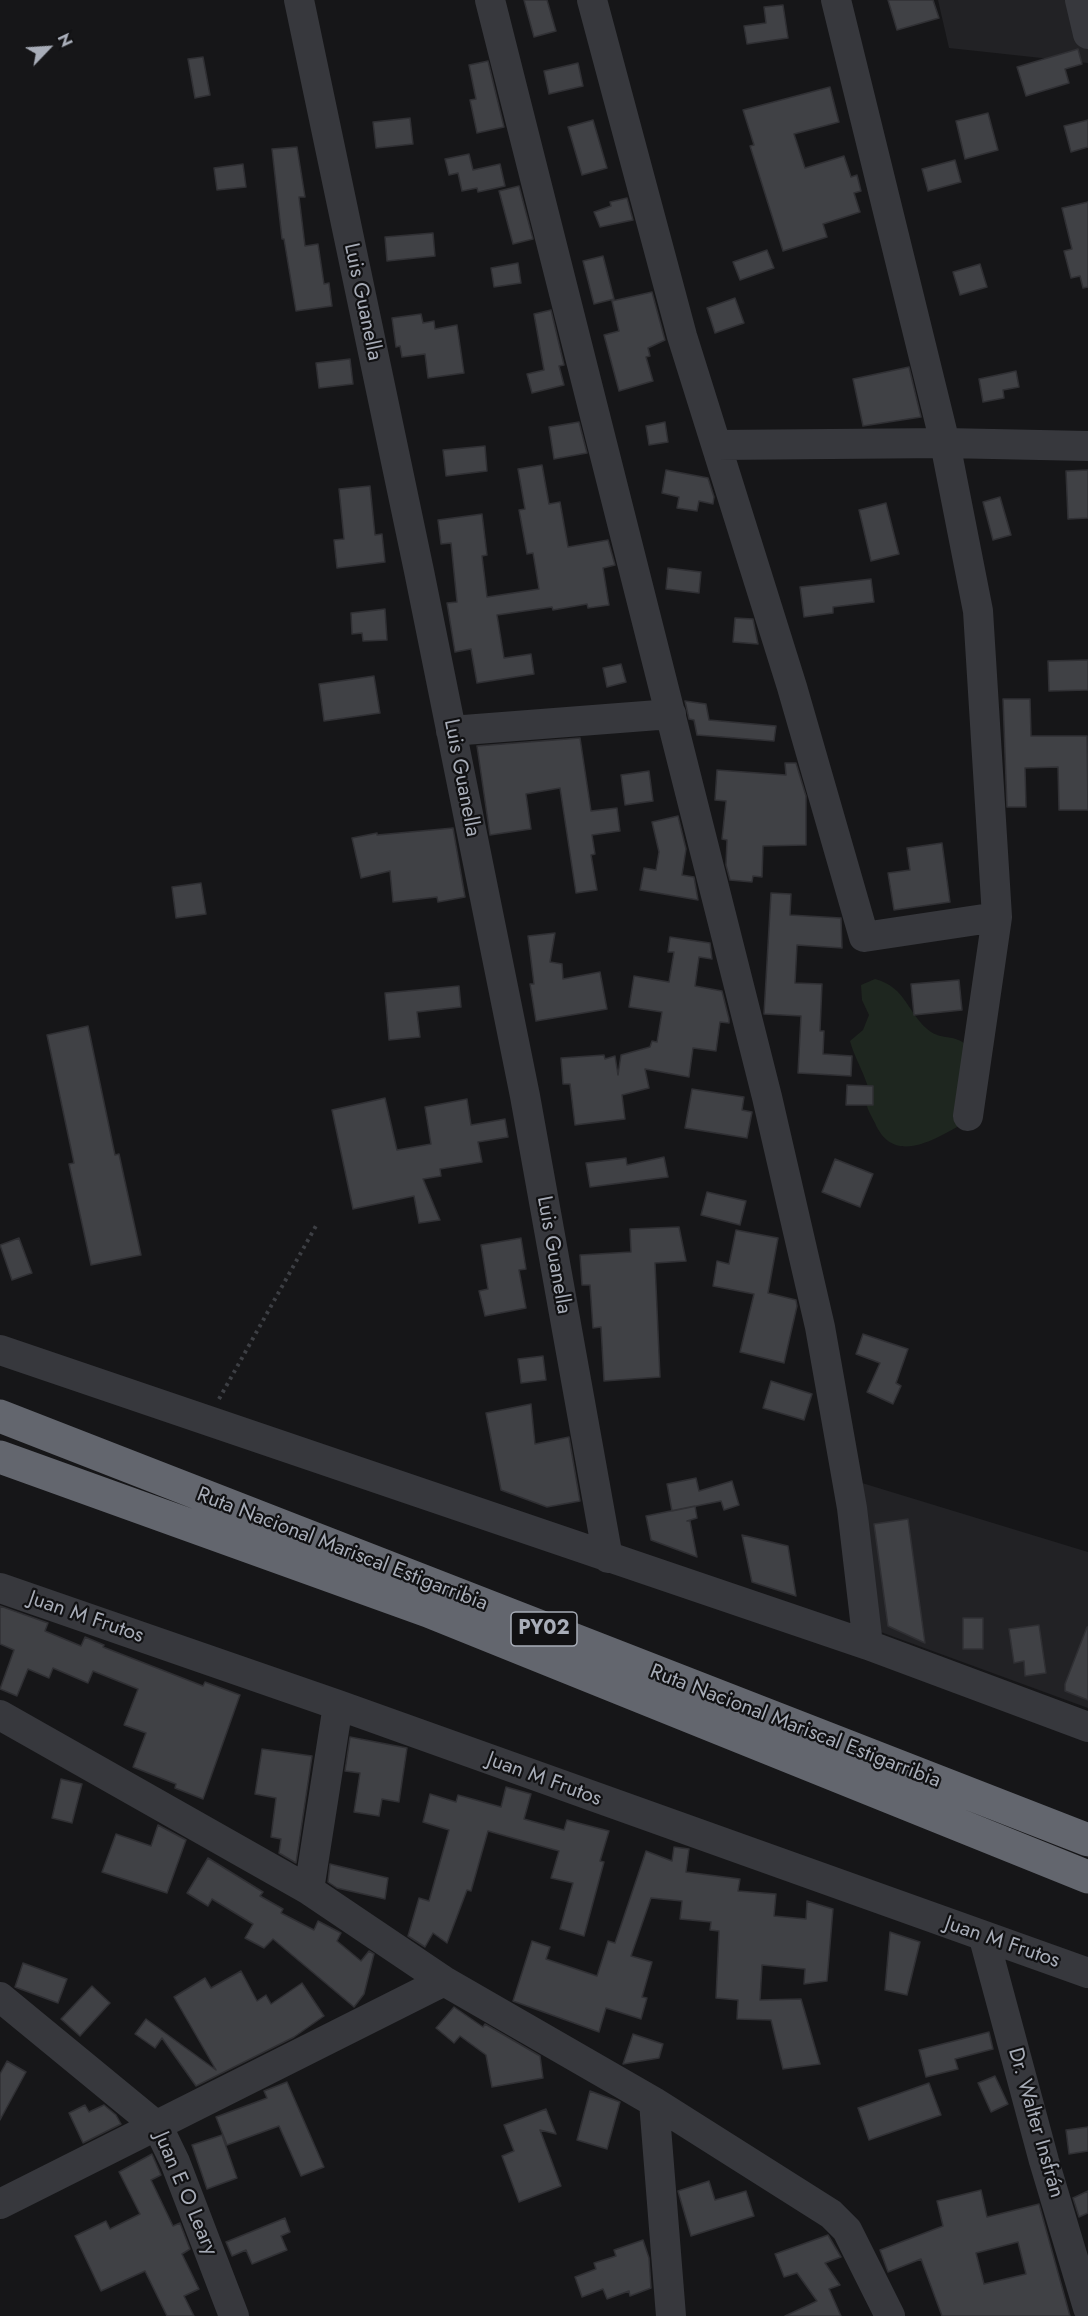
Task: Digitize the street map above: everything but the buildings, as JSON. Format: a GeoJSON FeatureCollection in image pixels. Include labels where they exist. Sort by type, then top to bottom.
{"type":"FeatureCollection","features":[{"type":"Feature","properties":{"kind":"highway","name":"Ruta Nacional Mariscal Estigarribia"},"geometry":{"type":"LineString","coordinates":[[0,1416],[1088,1840]]}},
{"type":"Feature","properties":{"kind":"highway","name":"Ruta Nacional Mariscal Estigarribia"},"geometry":{"type":"LineString","coordinates":[[0,1457],[428,1611],[1088,1877]]}},
{"type":"Feature","properties":{"kind":"street","name":"Luis Guanella"},"geometry":{"type":"LineString","coordinates":[[299,0],[525,1096],[608,1558]]}},
{"type":"Feature","properties":{"kind":"street"},"geometry":{"type":"LineString","coordinates":[[490,0],[767,1097],[820,1327],[852,1508],[868,1645]]}},
{"type":"Feature","properties":{"kind":"street"},"geometry":{"type":"LineString","coordinates":[[836,0],[945,442],[978,610],[997,917],[968,1116]]}},
{"type":"Feature","properties":{"kind":"street"},"geometry":{"type":"LineString","coordinates":[[1080,0],[1088,34]]}},
{"type":"Feature","properties":{"kind":"street"},"geometry":{"type":"LineString","coordinates":[[598,2],[682,336],[717,445],[864,937],[997,917]]}},
{"type":"Feature","properties":{"kind":"street"},"geometry":{"type":"LineString","coordinates":[[717,445],[945,442],[1088,446]]}},
{"type":"Feature","properties":{"kind":"street"},"geometry":{"type":"LineString","coordinates":[[451,731],[671,714]]}},
{"type":"Feature","properties":{"kind":"street"},"geometry":{"type":"LineString","coordinates":[[0,1350],[313,1454],[608,1558],[868,1645],[1088,1727]]}},
{"type":"Feature","properties":{"kind":"street","name":"Juan M Frutos"},"geometry":{"type":"LineString","coordinates":[[0,1588],[338,1705],[984,1938],[1088,1973]]}},
{"type":"Feature","properties":{"kind":"street"},"geometry":{"type":"LineString","coordinates":[[309,1890],[338,1705]]}},
{"type":"Feature","properties":{"kind":"street"},"geometry":{"type":"LineString","coordinates":[[0,1715],[309,1890],[444,1981],[654,2102],[841,2221],[890,2316]]}},
{"type":"Feature","properties":{"kind":"street","name":"Dr. Walter Insfrán"},"geometry":{"type":"LineString","coordinates":[[984,1938],[1044,2161],[1088,2308]]}},
{"type":"Feature","properties":{"kind":"street"},"geometry":{"type":"LineString","coordinates":[[0,2204],[158,2127],[444,1981]]}},
{"type":"Feature","properties":{"kind":"street","name":"Juan E O Leary"},"geometry":{"type":"LineString","coordinates":[[0,1997],[158,2127],[179,2172],[234,2316]]}},
{"type":"Feature","properties":{"kind":"street"},"geometry":{"type":"LineString","coordinates":[[654,2102],[671,2316]]}},
{"type":"Feature","properties":{"kind":"path"},"geometry":{"type":"LineString","coordinates":[[207,1420],[317,1224]]}},
{"type":"Feature","properties":{"kind":"shaded area"},"geometry":{"type":"Polygon","coordinates":[[[938,0],[1088,0],[1088,63],[949,48],[938,0]]]}},
{"type":"Feature","properties":{"kind":"shaded area"},"geometry":{"type":"Polygon","coordinates":[[[875,979],[894,988],[931,1032],[960,1041],[973,1050],[966,1122],[943,1135],[917,1145],[893,1144],[883,1136],[867,1107],[867,1084],[850,1041],[863,1030],[869,1015],[862,1000],[861,985],[875,979]]]}},
{"type":"Feature","properties":{"kind":"shaded area"},"geometry":{"type":"Polygon","coordinates":[[[862,1483],[1088,1552],[1088,1708],[878,1631],[862,1483]]]}}]}
